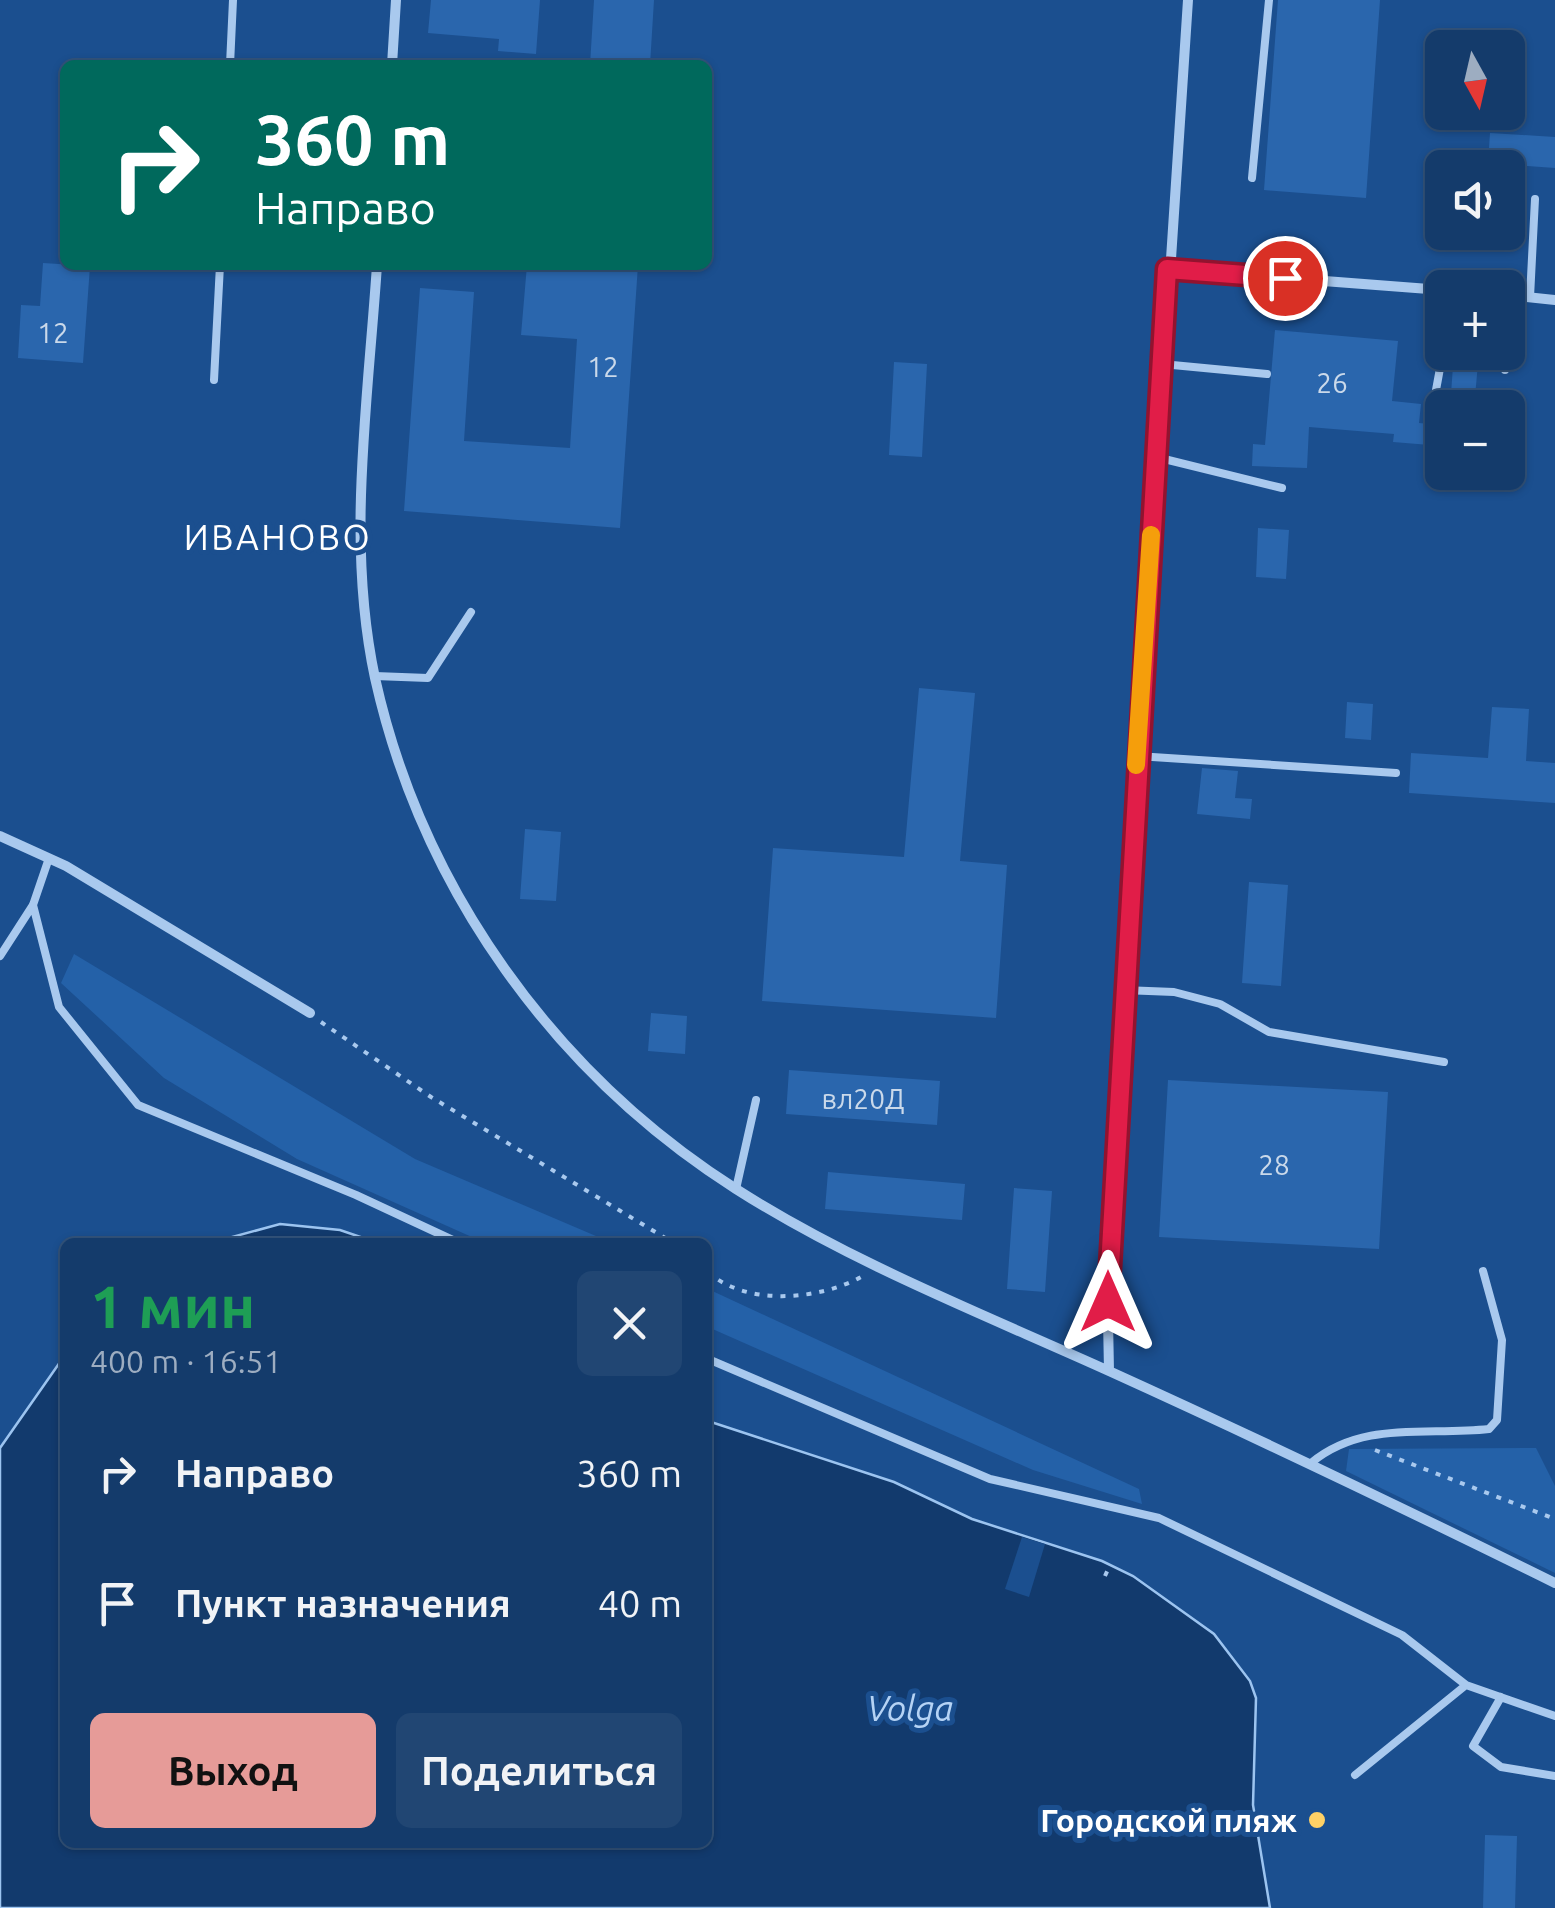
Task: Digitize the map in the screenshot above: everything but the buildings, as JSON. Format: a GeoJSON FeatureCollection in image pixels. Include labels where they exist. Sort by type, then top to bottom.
{"type":"FeatureCollection","features":[{"type":"Feature","properties":{"kind":"street"},"geometry":{"type":"LineString","coordinates":[[392,60],[396,0]]}},
{"type":"Feature","properties":{"kind":"street"},"geometry":{"type":"LineString","coordinates":[[1109,1371],[1107,1267],[1122,990],[1167,269],[1188,0]]}},
{"type":"Feature","properties":{"kind":"street"},"geometry":{"type":"LineString","coordinates":[[1167,269],[1425,289]]}},
{"type":"Feature","properties":{"kind":"street"},"geometry":{"type":"LineString","coordinates":[[378,270],[359,527],[375,676],[418,819],[470,917],[537,1014],[582,1068],[663,1136],[736,1189],[880,1267],[1311,1463],[1555,1582]]}},
{"type":"Feature","properties":{"kind":"street"},"geometry":{"type":"LineString","coordinates":[[1525,297],[1555,300]]}},
{"type":"Feature","properties":{"kind":"street"},"geometry":{"type":"LineString","coordinates":[[0,836],[66,866],[310,1013]]}},
{"type":"Feature","properties":{"kind":"lane"},"geometry":{"type":"LineString","coordinates":[[230,60],[233,0]]}},
{"type":"Feature","properties":{"kind":"lane"},"geometry":{"type":"LineString","coordinates":[[1252,178],[1270,0]]}},
{"type":"Feature","properties":{"kind":"lane"},"geometry":{"type":"LineString","coordinates":[[1530,297],[1535,198]]}},
{"type":"Feature","properties":{"kind":"lane"},"geometry":{"type":"LineString","coordinates":[[214,380],[220,270]]}},
{"type":"Feature","properties":{"kind":"lane"},"geometry":{"type":"LineString","coordinates":[[1162,364],[1267,374]]}},
{"type":"Feature","properties":{"kind":"lane"},"geometry":{"type":"LineString","coordinates":[[1436,390],[1440,370]]}},
{"type":"Feature","properties":{"kind":"lane"},"geometry":{"type":"LineString","coordinates":[[1156,456],[1282,488]]}},
{"type":"Feature","properties":{"kind":"lane"},"geometry":{"type":"LineString","coordinates":[[375,676],[428,678],[471,612]]}},
{"type":"Feature","properties":{"kind":"lane"},"geometry":{"type":"LineString","coordinates":[[1137,756],[1396,773]]}},
{"type":"Feature","properties":{"kind":"lane"},"geometry":{"type":"LineString","coordinates":[[0,956],[33,905],[48,861]]}},
{"type":"Feature","properties":{"kind":"lane"},"geometry":{"type":"LineString","coordinates":[[33,905],[59,1006],[138,1105],[356,1195],[448,1238]]}},
{"type":"Feature","properties":{"kind":"lane"},"geometry":{"type":"LineString","coordinates":[[1122,990],[1174,992],[1220,1004],[1269,1032],[1444,1062]]}},
{"type":"Feature","properties":{"kind":"lane"},"geometry":{"type":"LineString","coordinates":[[736,1189],[756,1100]]}},
{"type":"Feature","properties":{"kind":"lane"},"geometry":{"type":"LineString","coordinates":[[1311,1463],[1348,1439],[1374,1433],[1489,1429],[1496,1420],[1502,1340],[1482,1272]]}},
{"type":"Feature","properties":{"kind":"lane"},"geometry":{"type":"LineString","coordinates":[[712,1360],[990,1479],[1159,1518],[1402,1635],[1466,1685],[1555,1716]]}},
{"type":"Feature","properties":{"kind":"lane"},"geometry":{"type":"LineString","coordinates":[[1355,1775],[1466,1685]]}},
{"type":"Feature","properties":{"kind":"lane"},"geometry":{"type":"LineString","coordinates":[[1501,1696],[1473,1746],[1501,1767],[1555,1776]]}},
{"type":"Feature","properties":{"kind":"path"},"geometry":{"type":"LineString","coordinates":[[310,1013],[431,1097],[665,1238]]}},
{"type":"Feature","properties":{"kind":"path"},"geometry":{"type":"LineString","coordinates":[[712,1276],[720,1283],[763,1296],[847,1285],[880,1267]]}},
{"type":"Feature","properties":{"kind":"path"},"geometry":{"type":"LineString","coordinates":[[1348,1439],[1555,1519]]}},
{"type":"Feature","properties":{"kind":"path"},"geometry":{"type":"LineString","coordinates":[[1105,1576],[1110,1566]]}},
{"type":"Feature","properties":{"kind":"shaded area"},"geometry":{"type":"Polygon","coordinates":[[[74,954],[415,1159],[601,1238],[474,1238],[297,1159],[164,1078],[61,983],[74,954]]]}},
{"type":"Feature","properties":{"kind":"shaded area"},"geometry":{"type":"Polygon","coordinates":[[[712,1291],[1139,1489],[1142,1504],[1033,1470],[712,1329],[712,1291]]]}},
{"type":"Feature","properties":{"kind":"shaded area"},"geometry":{"type":"Polygon","coordinates":[[[1536,1448],[1555,1486],[1555,1573],[1346,1471],[1349,1449],[1536,1448]]]}},
{"type":"Feature","properties":{"kind":"water"},"geometry":{"type":"Polygon","coordinates":[[[280,1224],[340,1230],[363,1238],[229,1238],[280,1224]]]}},
{"type":"Feature","properties":{"kind":"water","name":"Volga"},"geometry":{"type":"Polygon","coordinates":[[[60,1362],[60,1848],[712,1848],[712,1422],[894,1482],[972,1519],[1102,1561],[1133,1576],[1214,1634],[1250,1681],[1256,1698],[1253,1805],[1270,1908],[0,1908],[0,1448],[60,1362]]]}},
{"type":"Feature","properties":{"kind":"pier"},"geometry":{"type":"Polygon","coordinates":[[[1022,1537],[1045,1544],[1029,1597],[1005,1589],[1022,1537]]]}},
{"type":"Feature","properties":{"kind":"slow traffic"},"geometry":{"type":"LineString","coordinates":[[1136,765],[1151,535]]}},
{"type":"Feature","properties":{"kind":"place","name":"Городской пляж"},"geometry":{"type":"Point","coordinates":[1317,1820]}},
{"type":"Feature","properties":{"kind":"district","name":"ИВАНОВО"},"geometry":{"type":"Point","coordinates":[278,537]}},
{"type":"Feature","properties":{"kind":"route"},"geometry":{"type":"LineString","coordinates":[[1108,1302],[1122,990],[1167,269],[1285,278]]}}]}
